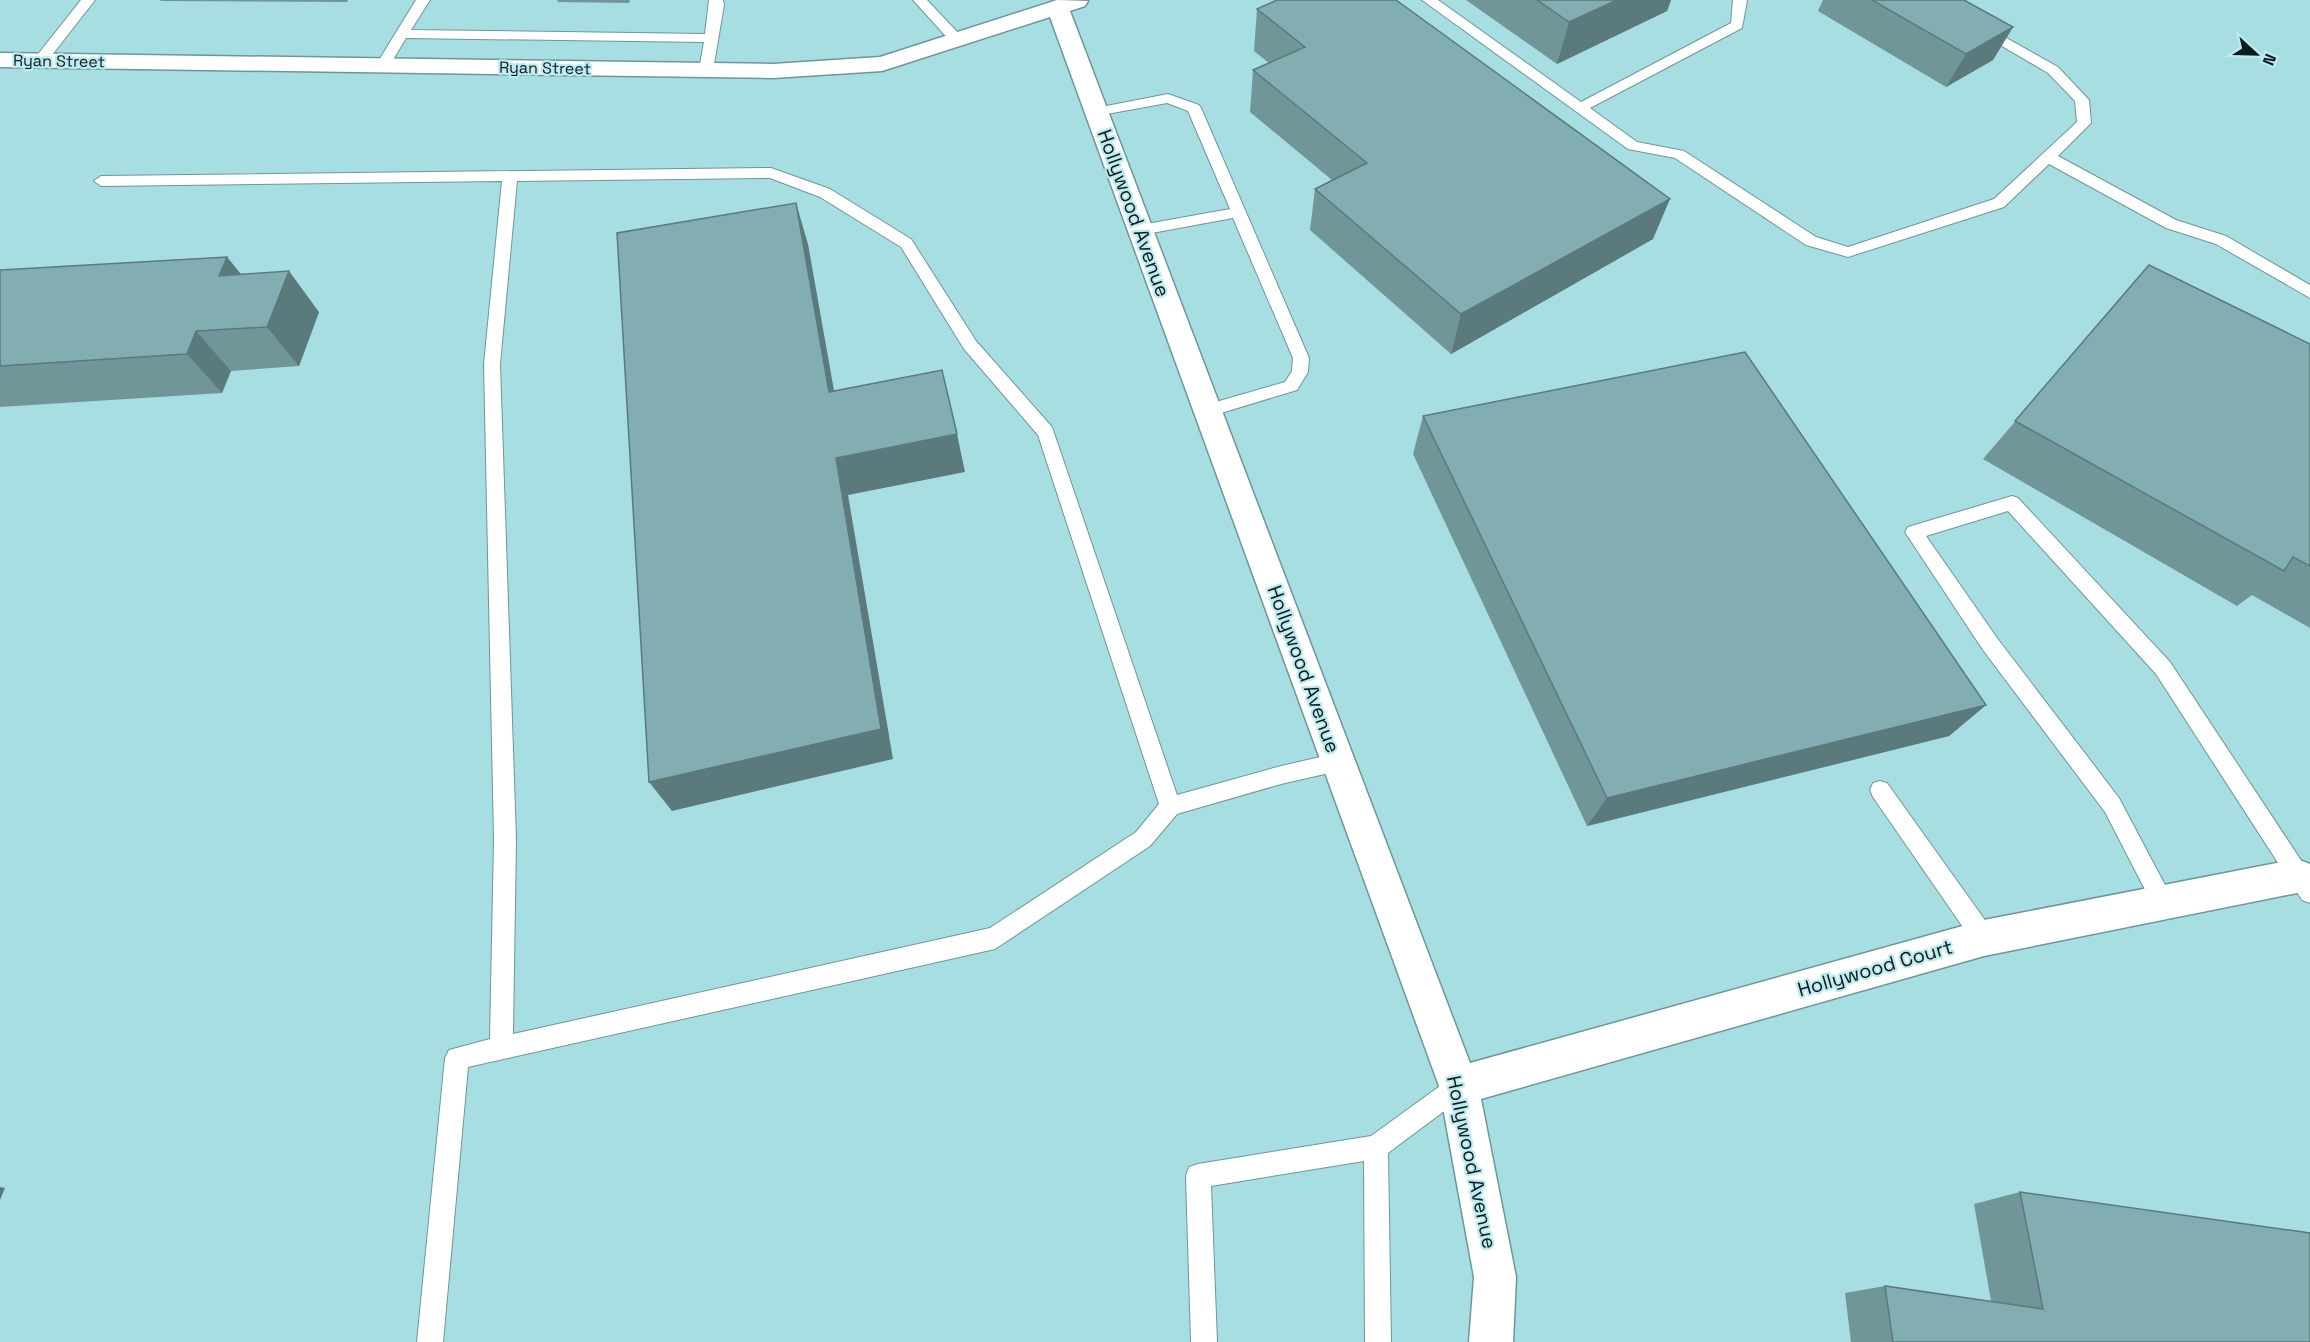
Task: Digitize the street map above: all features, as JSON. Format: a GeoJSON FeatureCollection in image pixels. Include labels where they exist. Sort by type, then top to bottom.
{"type":"FeatureCollection","features":[{"type":"Feature","properties":{"kind":"street","name":"Ryan Street"},"geometry":{"type":"LineString","coordinates":[[0,60],[773,71],[882,64],[1068,4]]}},
{"type":"Feature","properties":{"kind":"street","name":"Hollywood Avenue"},"geometry":{"type":"LineString","coordinates":[[1068,4],[1096,112],[1459,1086],[1495,1277],[1491,1342]]}},
{"type":"Feature","properties":{"kind":"street","name":"Hollywood Court"},"geometry":{"type":"LineString","coordinates":[[1459,1086],[1984,938],[2163,902],[2307,879]]}},
{"type":"Feature","properties":{"kind":"lane"},"geometry":{"type":"LineString","coordinates":[[40,61],[88,0]]}},
{"type":"Feature","properties":{"kind":"lane"},"geometry":{"type":"LineString","coordinates":[[383,65],[423,0]]}},
{"type":"Feature","properties":{"kind":"lane"},"geometry":{"type":"LineString","coordinates":[[706,70],[716,0]]}},
{"type":"Feature","properties":{"kind":"lane"},"geometry":{"type":"LineString","coordinates":[[920,0],[957,40]]}},
{"type":"Feature","properties":{"kind":"lane"},"geometry":{"type":"LineString","coordinates":[[1430,0],[1633,146],[1679,154],[1811,241],[1848,252],[1999,203],[2084,123],[2082,100],[2053,70],[1971,23]]}},
{"type":"Feature","properties":{"kind":"lane"},"geometry":{"type":"LineString","coordinates":[[1580,108],[1737,25],[1740,0]]}},
{"type":"Feature","properties":{"kind":"lane"},"geometry":{"type":"LineString","coordinates":[[402,33],[711,38]]}},
{"type":"Feature","properties":{"kind":"lane"},"geometry":{"type":"LineString","coordinates":[[1096,112],[1168,98],[1194,108],[1301,358],[1300,372],[1291,386],[1208,411]]}},
{"type":"Feature","properties":{"kind":"lane"},"geometry":{"type":"LineString","coordinates":[[2048,157],[2171,224],[2221,240],[2310,292]]}},
{"type":"Feature","properties":{"kind":"lane"},"geometry":{"type":"LineString","coordinates":[[101,181],[771,172],[825,193],[906,243],[970,345],[1046,432],[1170,806]]}},
{"type":"Feature","properties":{"kind":"lane"},"geometry":{"type":"LineString","coordinates":[[501,1048],[506,839],[492,364],[510,176]]}},
{"type":"Feature","properties":{"kind":"lane"},"geometry":{"type":"LineString","coordinates":[[1141,230],[1239,212]]}},
{"type":"Feature","properties":{"kind":"lane"},"geometry":{"type":"LineString","coordinates":[[2163,902],[2112,805],[1990,644],[1914,532],[2012,504],[2163,668],[2307,879]]}},
{"type":"Feature","properties":{"kind":"lane"},"geometry":{"type":"LineString","coordinates":[[430,1342],[457,1058],[995,939],[1143,839],[1170,806],[1281,775],[1338,762]]}},
{"type":"Feature","properties":{"kind":"lane"},"geometry":{"type":"LineString","coordinates":[[1880,790],[1984,938]]}},
{"type":"Feature","properties":{"kind":"lane"},"geometry":{"type":"LineString","coordinates":[[1204,1342],[1198,1176],[1376,1147],[1459,1086]]}},
{"type":"Feature","properties":{"kind":"lane"},"geometry":{"type":"LineString","coordinates":[[1376,1147],[1378,1342]]}},
{"type":"Feature","properties":{"kind":"shaded area"},"geometry":{"type":"Polygon","coordinates":[[[0,0],[2310,0],[2310,1342],[0,1342],[0,0]]]}},
{"type":"Feature","properties":{"kind":"building"},"geometry":{"type":"Polygon","coordinates":[[[1277,0],[1396,0],[1670,199],[1461,314],[1315,189],[1367,163],[1253,70],[1305,47],[1257,9],[1277,0]]]}},
{"type":"Feature","properties":{"kind":"building"},"geometry":{"type":"Polygon","coordinates":[[[1537,0],[1617,0],[1569,22],[1537,0]]]}},
{"type":"Feature","properties":{"kind":"building"},"geometry":{"type":"Polygon","coordinates":[[[1872,0],[1964,0],[2013,27],[1966,54],[1872,0]]]}},
{"type":"Feature","properties":{"kind":"building"},"geometry":{"type":"Polygon","coordinates":[[[796,203],[829,392],[942,370],[957,434],[836,458],[881,729],[649,782],[617,233],[796,203]]]}},
{"type":"Feature","properties":{"kind":"building"},"geometry":{"type":"Polygon","coordinates":[[[227,257],[219,276],[289,271],[267,327],[196,331],[187,354],[0,366],[0,270],[227,257]]]}},
{"type":"Feature","properties":{"kind":"building"},"geometry":{"type":"Polygon","coordinates":[[[2149,265],[2310,344],[2310,566],[2293,557],[2284,571],[2015,421],[2149,265]]]}},
{"type":"Feature","properties":{"kind":"building"},"geometry":{"type":"Polygon","coordinates":[[[1745,352],[1986,705],[1607,798],[1423,416],[1745,352]]]}},
{"type":"Feature","properties":{"kind":"building"},"geometry":{"type":"Polygon","coordinates":[[[2020,1192],[2310,1233],[2310,1342],[1893,1342],[1885,1286],[2043,1309],[2020,1192]]]}}]}
